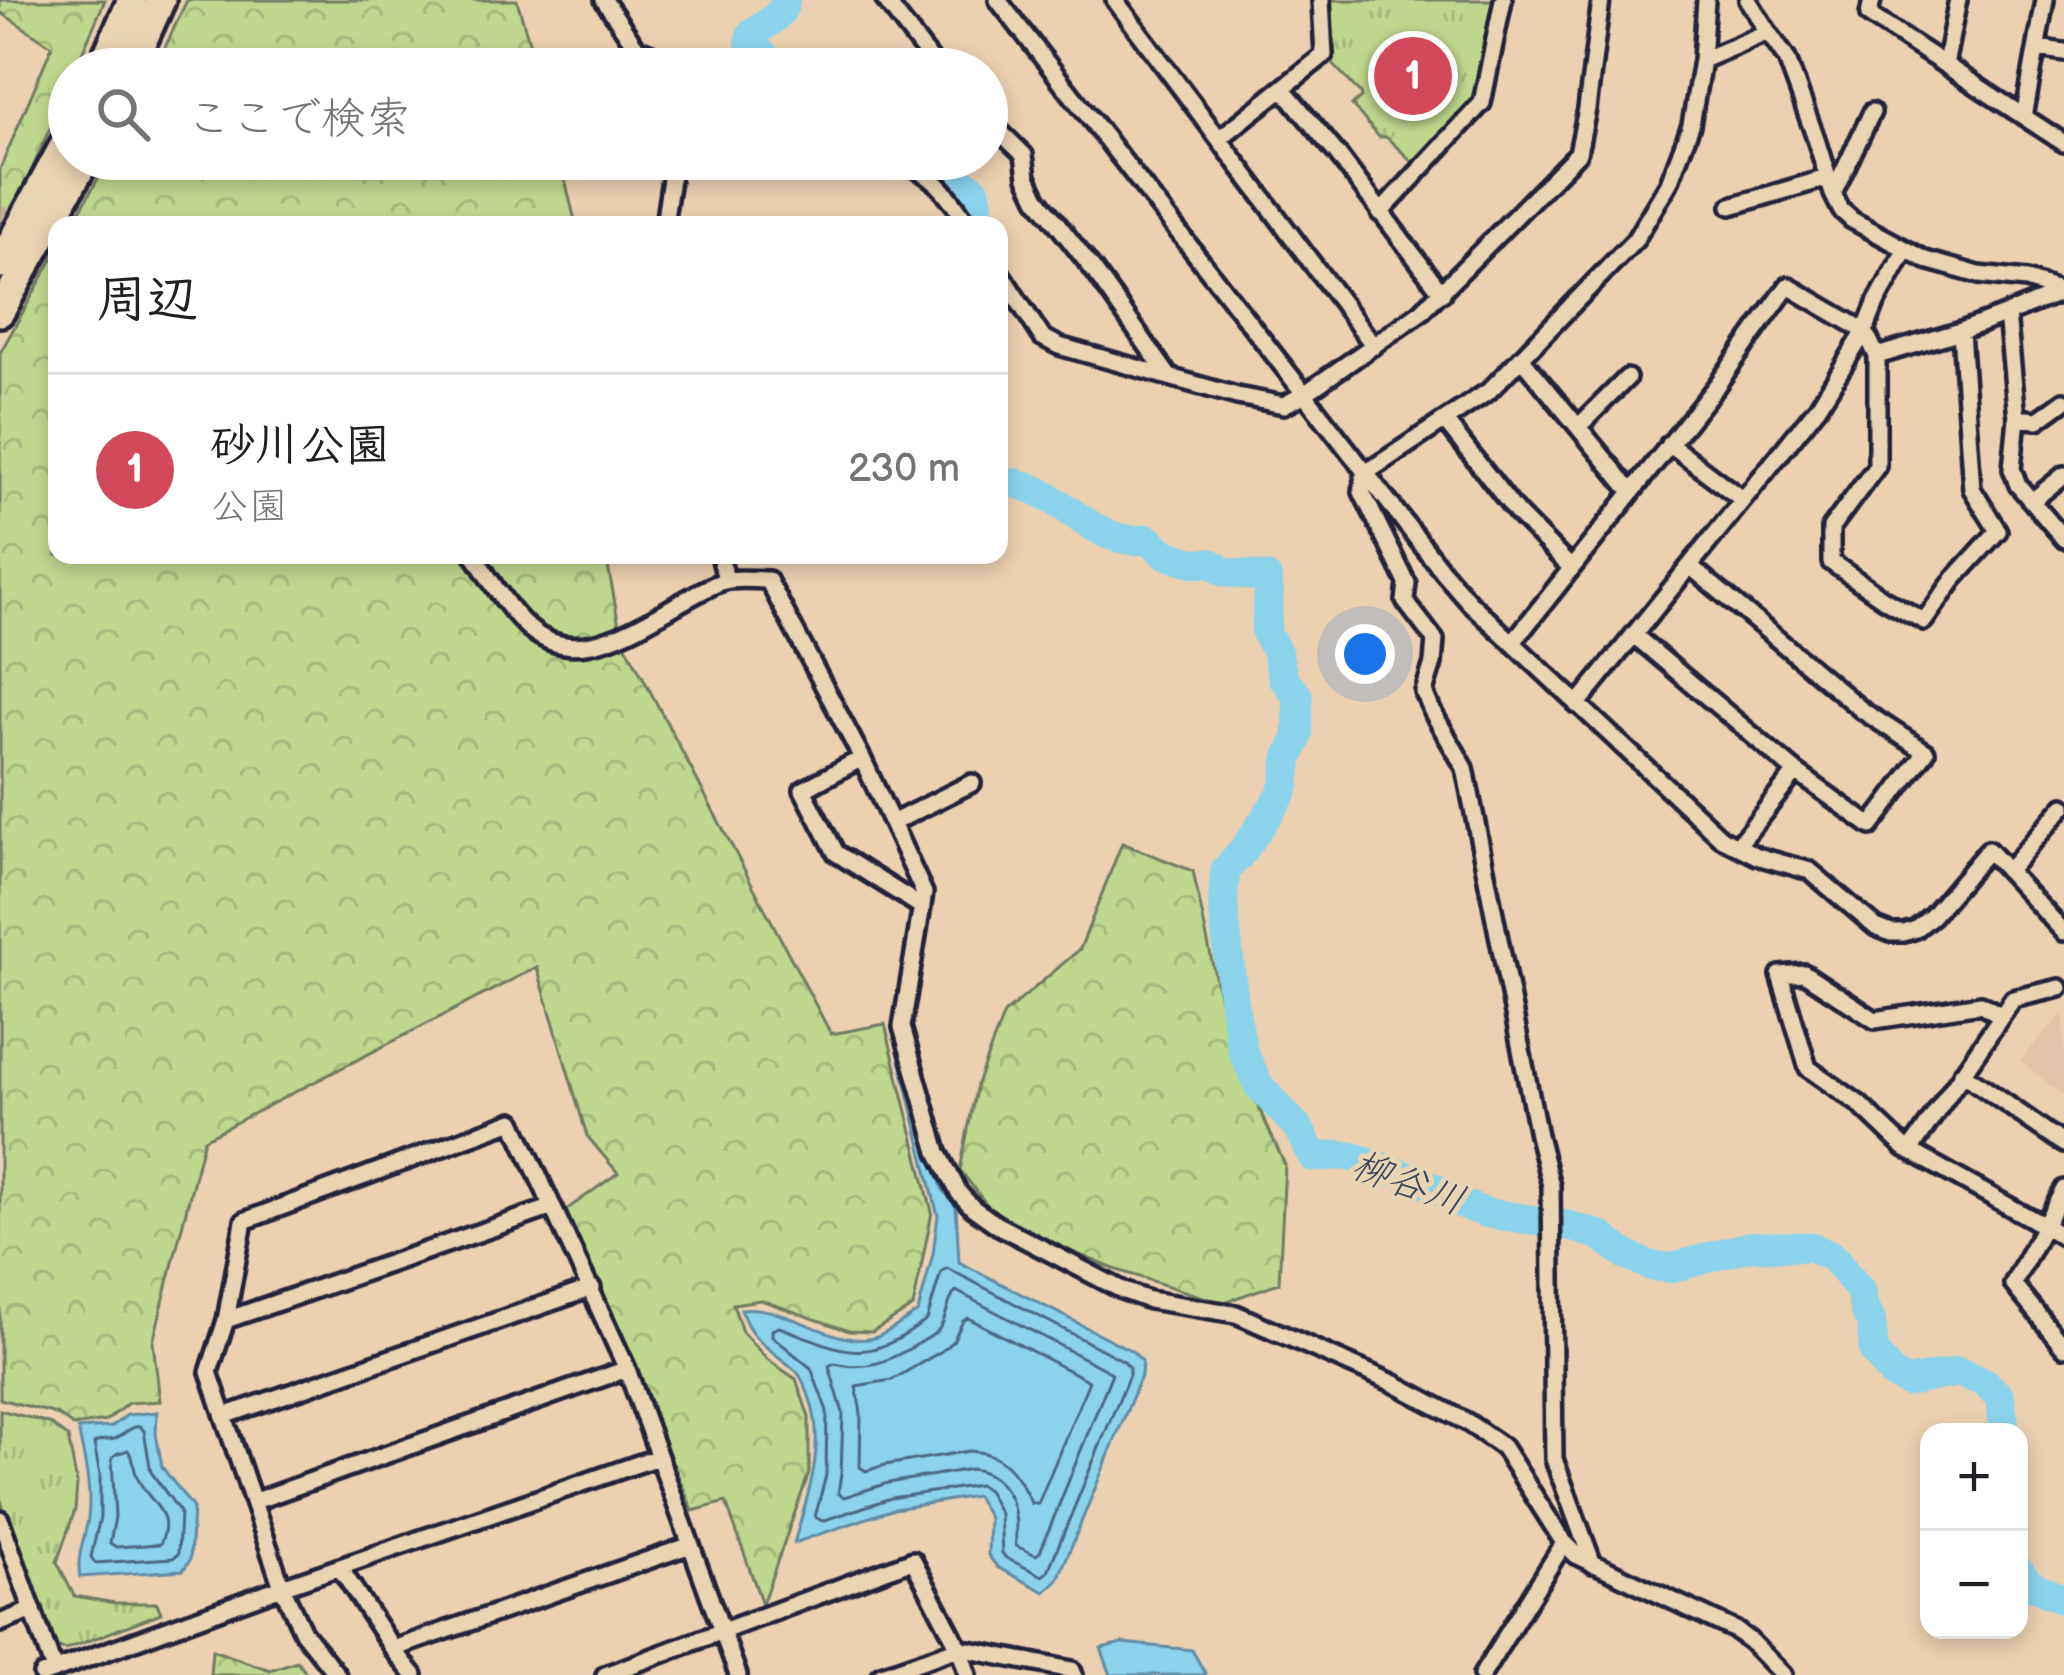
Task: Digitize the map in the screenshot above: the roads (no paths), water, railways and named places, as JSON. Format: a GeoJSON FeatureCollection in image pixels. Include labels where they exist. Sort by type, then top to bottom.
{"type":"FeatureCollection","features":[{"type":"Feature","properties":{"kind":"highway"},"geometry":{"type":"LineString","coordinates":[[110,48],[132,0]]}},
{"type":"Feature","properties":{"kind":"highway"},"geometry":{"type":"LineString","coordinates":[[139,48],[161,0]]}},
{"type":"Feature","properties":{"kind":"highway"},"geometry":{"type":"LineString","coordinates":[[0,264],[48,175]]}},
{"type":"Feature","properties":{"kind":"highway"},"geometry":{"type":"LineString","coordinates":[[54,216],[74,180]]}},
{"type":"Feature","properties":{"kind":"highway"},"geometry":{"type":"LineString","coordinates":[[0,312],[48,227]]}},
{"type":"Feature","properties":{"kind":"street"},"geometry":{"type":"LineString","coordinates":[[604,0],[639,48]]}},
{"type":"Feature","properties":{"kind":"street"},"geometry":{"type":"LineString","coordinates":[[885,0],[922,48]]}},
{"type":"Feature","properties":{"kind":"street"},"geometry":{"type":"LineString","coordinates":[[998,0],[1443,572],[1469,602],[1721,838],[1757,856],[1810,872],[1858,915],[1891,933],[1916,929],[1932,916],[1988,850],[2064,932]]}},
{"type":"Feature","properties":{"kind":"street"},"geometry":{"type":"LineString","coordinates":[[1115,0],[1374,346]]}},
{"type":"Feature","properties":{"kind":"street"},"geometry":{"type":"LineString","coordinates":[[1219,139],[1324,55],[1321,0]]}},
{"type":"Feature","properties":{"kind":"street"},"geometry":{"type":"LineString","coordinates":[[1380,213],[1482,103],[1503,0]]}},
{"type":"Feature","properties":{"kind":"street"},"geometry":{"type":"LineString","coordinates":[[1008,285],[1042,337],[1059,346],[1284,405],[1421,312],[1578,153],[1601,0]]}},
{"type":"Feature","properties":{"kind":"street"},"geometry":{"type":"LineString","coordinates":[[1364,474],[1489,391],[1635,240],[1669,184],[1691,125],[1706,0]]}},
{"type":"Feature","properties":{"kind":"street"},"geometry":{"type":"LineString","coordinates":[[1748,0],[1787,59],[1841,210],[1926,260],[2064,291]]}},
{"type":"Feature","properties":{"kind":"street"},"geometry":{"type":"LineString","coordinates":[[1872,0],[1869,15],[2064,143]]}},
{"type":"Feature","properties":{"kind":"street"},"geometry":{"type":"LineString","coordinates":[[1945,64],[1958,0]]}},
{"type":"Feature","properties":{"kind":"street"},"geometry":{"type":"LineString","coordinates":[[2024,117],[2045,0]]}},
{"type":"Feature","properties":{"kind":"street"},"geometry":{"type":"LineString","coordinates":[[1702,60],[1768,32]]}},
{"type":"Feature","properties":{"kind":"street"},"geometry":{"type":"LineString","coordinates":[[2037,47],[2064,52]]}},
{"type":"Feature","properties":{"kind":"street"},"geometry":{"type":"LineString","coordinates":[[1283,89],[1442,293]]}},
{"type":"Feature","properties":{"kind":"street"},"geometry":{"type":"LineString","coordinates":[[1730,206],[1830,186],[1872,112]]}},
{"type":"Feature","properties":{"kind":"street"},"geometry":{"type":"LineString","coordinates":[[1008,139],[1024,155],[1037,198],[1168,375]]}},
{"type":"Feature","properties":{"kind":"street"},"geometry":{"type":"LineString","coordinates":[[665,216],[671,180]]}},
{"type":"Feature","properties":{"kind":"street"},"geometry":{"type":"LineString","coordinates":[[935,180],[963,216]]}},
{"type":"Feature","properties":{"kind":"street"},"geometry":{"type":"LineString","coordinates":[[1577,705],[1818,407],[1865,331],[1905,250]]}},
{"type":"Feature","properties":{"kind":"street"},"geometry":{"type":"LineString","coordinates":[[1513,642],[1717,385],[1788,286],[1865,331],[1877,356],[1877,466],[1831,528],[1831,562],[1924,621],[1998,531],[1972,489],[1960,332]]}},
{"type":"Feature","properties":{"kind":"street"},"geometry":{"type":"LineString","coordinates":[[1877,356],[1960,332],[2064,291]]}},
{"type":"Feature","properties":{"kind":"street"},"geometry":{"type":"LineString","coordinates":[[2007,314],[2017,418],[2012,469],[2018,484],[2064,538]]}},
{"type":"Feature","properties":{"kind":"street"},"geometry":{"type":"LineString","coordinates":[[1522,359],[1631,491]]}},
{"type":"Feature","properties":{"kind":"street"},"geometry":{"type":"LineString","coordinates":[[1578,427],[1627,378]]}},
{"type":"Feature","properties":{"kind":"street"},"geometry":{"type":"LineString","coordinates":[[2017,418],[2038,420],[2064,401]]}},
{"type":"Feature","properties":{"kind":"street"},"geometry":{"type":"LineString","coordinates":[[1445,422],[1517,513],[1570,568]]}},
{"type":"Feature","properties":{"kind":"street"},"geometry":{"type":"LineString","coordinates":[[1669,445],[1744,500]]}},
{"type":"Feature","properties":{"kind":"street"},"geometry":{"type":"LineString","coordinates":[[1364,474],[1362,492],[1407,584],[1405,601],[1435,640],[1424,692],[1465,768],[1551,1186],[1554,1459],[1593,1564]]}},
{"type":"Feature","properties":{"kind":"street"},"geometry":{"type":"LineString","coordinates":[[2032,501],[2064,475]]}},
{"type":"Feature","properties":{"kind":"street"},"geometry":{"type":"LineString","coordinates":[[480,564],[529,629],[547,640],[572,646],[595,644],[628,632],[726,580],[768,580],[862,758],[925,893],[902,1027],[938,1152],[973,1208],[1124,1291],[1149,1300],[1236,1314],[1393,1383],[1467,1422],[1503,1447],[1564,1544],[1576,1555],[1735,1630],[1783,1675]]}},
{"type":"Feature","properties":{"kind":"street"},"geometry":{"type":"LineString","coordinates":[[722,564],[726,580]]}},
{"type":"Feature","properties":{"kind":"street"},"geometry":{"type":"LineString","coordinates":[[1634,635],[1796,772],[1871,826],[1926,752],[1863,711],[1690,566]]}},
{"type":"Feature","properties":{"kind":"street"},"geometry":{"type":"LineString","coordinates":[[862,758],[803,790],[836,854],[922,907]]}},
{"type":"Feature","properties":{"kind":"street"},"geometry":{"type":"LineString","coordinates":[[1736,846],[1796,772]]}},
{"type":"Feature","properties":{"kind":"street"},"geometry":{"type":"LineString","coordinates":[[892,823],[972,783]]}},
{"type":"Feature","properties":{"kind":"street"},"geometry":{"type":"LineString","coordinates":[[2008,872],[2063,809]]}},
{"type":"Feature","properties":{"kind":"street"},"geometry":{"type":"LineString","coordinates":[[2000,1015],[1981,1004],[1875,1020],[1804,973],[1780,976],[1808,1068],[1910,1151],[2064,1237]]}},
{"type":"Feature","properties":{"kind":"street"},"geometry":{"type":"LineString","coordinates":[[1910,1151],[2013,999],[2060,988]]}},
{"type":"Feature","properties":{"kind":"street"},"geometry":{"type":"LineString","coordinates":[[1962,1073],[2064,1144]]}},
{"type":"Feature","properties":{"kind":"street"},"geometry":{"type":"LineString","coordinates":[[337,1675],[303,1632],[282,1587],[209,1372],[226,1320],[244,1221],[513,1121],[627,1370],[738,1675]]}},
{"type":"Feature","properties":{"kind":"street"},"geometry":{"type":"LineString","coordinates":[[2064,1189],[2013,1284],[2064,1347]]}},
{"type":"Feature","properties":{"kind":"street"},"geometry":{"type":"LineString","coordinates":[[226,1320],[554,1207]]}},
{"type":"Feature","properties":{"kind":"street"},"geometry":{"type":"LineString","coordinates":[[224,1416],[592,1288]]}},
{"type":"Feature","properties":{"kind":"street"},"geometry":{"type":"LineString","coordinates":[[255,1501],[627,1370]]}},
{"type":"Feature","properties":{"kind":"street"},"geometry":{"type":"LineString","coordinates":[[1,1525],[33,1610],[48,1673],[658,1457]]}},
{"type":"Feature","properties":{"kind":"street"},"geometry":{"type":"LineString","coordinates":[[1482,1675],[1564,1544]]}},
{"type":"Feature","properties":{"kind":"street"},"geometry":{"type":"LineString","coordinates":[[393,1649],[691,1545]]}},
{"type":"Feature","properties":{"kind":"street"},"geometry":{"type":"LineString","coordinates":[[605,1675],[913,1561],[959,1648],[968,1675]]}},
{"type":"Feature","properties":{"kind":"street"},"geometry":{"type":"LineString","coordinates":[[340,1568],[414,1675]]}},
{"type":"Feature","properties":{"kind":"street"},"geometry":{"type":"LineString","coordinates":[[0,1623],[33,1610]]}},
{"type":"Feature","properties":{"kind":"street"},"geometry":{"type":"LineString","coordinates":[[881,1675],[959,1648],[1072,1670],[1074,1675]]}},
{"type":"Feature","properties":{"kind":"water"},"geometry":{"type":"Polygon","coordinates":[[[904,1045],[942,1188],[956,1207],[959,1262],[1132,1351],[1142,1361],[1141,1376],[1058,1579],[1045,1592],[997,1567],[988,1555],[989,1518],[976,1496],[894,1509],[794,1543],[814,1470],[814,1414],[800,1376],[756,1338],[741,1309],[775,1313],[862,1340],[882,1335],[918,1312],[938,1216],[897,1047],[904,1045]]]}},
{"type":"Feature","properties":{"kind":"water"},"geometry":{"type":"Polygon","coordinates":[[[157,1412],[162,1467],[193,1508],[190,1560],[183,1570],[80,1577],[89,1496],[78,1429],[111,1427],[127,1415],[157,1412]]]}},
{"type":"Feature","properties":{"kind":"water"},"geometry":{"type":"Polygon","coordinates":[[[1122,1643],[1192,1650],[1206,1675],[1111,1675],[1101,1648],[1122,1643]]]}},
{"type":"Feature","properties":{"kind":"waterway","name":"柳谷川"},"geometry":{"type":"LineString","coordinates":[[756,48],[751,35],[777,15],[785,0]]}},
{"type":"Feature","properties":{"kind":"waterway","name":"柳谷川"},"geometry":{"type":"LineString","coordinates":[[960,180],[975,190],[975,216]]}},
{"type":"Feature","properties":{"kind":"waterway","name":"柳谷川"},"geometry":{"type":"LineString","coordinates":[[1008,483],[1051,498],[1113,536],[1148,539],[1165,554],[1192,563],[1211,563],[1224,572],[1267,578],[1266,633],[1283,678],[1298,696],[1298,736],[1281,795],[1225,871],[1223,904],[1242,1050],[1259,1086],[1300,1130],[1313,1157],[1353,1157],[1486,1213],[1599,1235],[1651,1266],[1672,1268],[1750,1246],[1812,1247],[1832,1257],[1860,1290],[1871,1321],[1874,1351],[1892,1374],[1907,1382],[1958,1372],[1984,1382],[2000,1397],[2004,1423]]}},
{"type":"Feature","properties":{"kind":"waterway","name":"柳谷川"},"geometry":{"type":"LineString","coordinates":[[2028,1582],[2064,1600]]}},
{"type":"Feature","properties":{"kind":"tunnel"},"geometry":{"type":"LineString","coordinates":[[0,213],[48,237]]}},
{"type":"Feature","properties":{"kind":"place","name":"砂川公園"},"geometry":{"type":"Point","coordinates":[1413,76]}}]}
